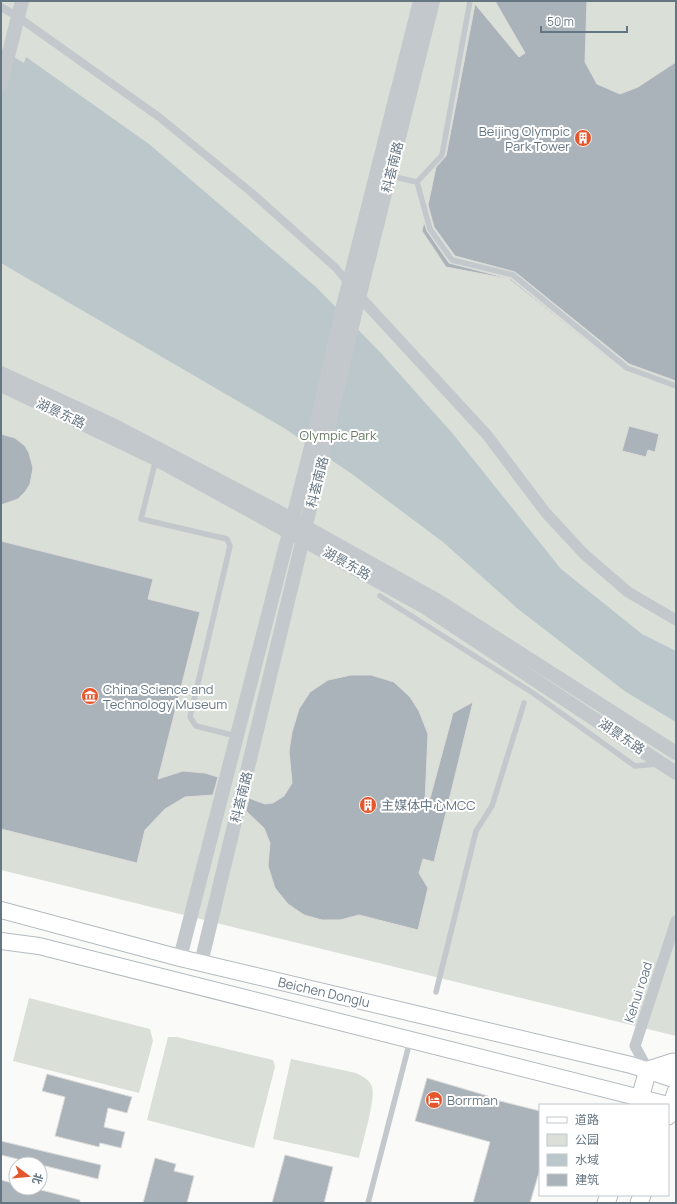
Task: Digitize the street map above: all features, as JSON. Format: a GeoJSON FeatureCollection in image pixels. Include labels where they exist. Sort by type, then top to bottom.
{"type":"FeatureCollection","features":[{"type":"Feature","properties":{"kind":"main road","name":"Beichen Donglu"},"geometry":{"type":"LineString","coordinates":[[1,910],[180,958],[648,1070],[676,1080]]}},
{"type":"Feature","properties":{"kind":"main road","name":"Beichen Donglu"},"geometry":{"type":"LineString","coordinates":[[1,941],[38,946],[410,1039],[639,1101],[664,1104]]}},
{"type":"Feature","properties":{"kind":"main road"},"geometry":{"type":"LineString","coordinates":[[639,1101],[648,1070],[673,1062],[676,1072]]}},
{"type":"Feature","properties":{"kind":"street"},"geometry":{"type":"LineString","coordinates":[[1,84],[22,1]]}},
{"type":"Feature","properties":{"kind":"street","name":"科荟南路"},"geometry":{"type":"LineString","coordinates":[[201,963],[305,533],[342,310],[420,1]]}},
{"type":"Feature","properties":{"kind":"street","name":"科荟南路"},"geometry":{"type":"LineString","coordinates":[[180,958],[290,524],[318,450],[353,322],[433,1]]}},
{"type":"Feature","properties":{"kind":"street"},"geometry":{"type":"LineString","coordinates":[[1,7],[18,16],[159,117],[252,193],[336,268],[359,296],[487,435],[546,513],[584,554],[628,592],[676,620]]}},
{"type":"Feature","properties":{"kind":"street","name":"湖景东路"},"geometry":{"type":"LineString","coordinates":[[1,373],[111,424],[290,524],[423,606],[676,773]]}},
{"type":"Feature","properties":{"kind":"street","name":"湖景东路"},"geometry":{"type":"LineString","coordinates":[[1,385],[290,524]]}},
{"type":"Feature","properties":{"kind":"street","name":"湖景东路"},"geometry":{"type":"LineString","coordinates":[[305,533],[435,599],[676,754]]}},
{"type":"Feature","properties":{"kind":"street","name":"Kehui road"},"geometry":{"type":"LineString","coordinates":[[648,1070],[635,1046],[676,921]]}},
{"type":"Feature","properties":{"kind":"lane"},"geometry":{"type":"LineString","coordinates":[[417,182],[442,155],[470,1]]}},
{"type":"Feature","properties":{"kind":"lane"},"geometry":{"type":"LineString","coordinates":[[389,176],[417,182]]}},
{"type":"Feature","properties":{"kind":"lane"},"geometry":{"type":"LineString","coordinates":[[417,182],[430,229],[452,260],[513,275],[627,368],[676,386]]}},
{"type":"Feature","properties":{"kind":"lane"},"geometry":{"type":"LineString","coordinates":[[156,459],[141,519],[226,539],[230,546],[190,717],[196,726],[237,736]]}},
{"type":"Feature","properties":{"kind":"lane"},"geometry":{"type":"LineString","coordinates":[[380,596],[533,693],[635,766],[662,763]]}},
{"type":"Feature","properties":{"kind":"lane"},"geometry":{"type":"LineString","coordinates":[[436,992],[476,831],[492,806],[524,703]]}},
{"type":"Feature","properties":{"kind":"lane"},"geometry":{"type":"LineString","coordinates":[[368,1203],[410,1039]]}},
{"type":"Feature","properties":{"kind":"green space","name":"Olympic Park"},"geometry":{"type":"Polygon","coordinates":[[[1,1],[676,1],[676,1036],[1,870],[1,1]]]}},
{"type":"Feature","properties":{"kind":"green space"},"geometry":{"type":"Polygon","coordinates":[[[29,998],[150,1029],[153,1041],[139,1093],[13,1061],[29,998]]]}},
{"type":"Feature","properties":{"kind":"green space"},"geometry":{"type":"Polygon","coordinates":[[[168,1037],[177,1037],[273,1060],[275,1067],[254,1148],[147,1120],[168,1037]]]}},
{"type":"Feature","properties":{"kind":"green space"},"geometry":{"type":"Polygon","coordinates":[[[291,1059],[356,1073],[366,1078],[370,1082],[373,1093],[372,1101],[359,1158],[273,1139],[291,1059]]]}},
{"type":"Feature","properties":{"kind":"water"},"geometry":{"type":"Polygon","coordinates":[[[1,49],[24,63],[26,57],[149,144],[316,287],[380,352],[453,434],[561,569],[642,634],[676,651],[676,722],[626,692],[518,609],[443,542],[352,474],[284,428],[1,263],[1,49]]]}},
{"type":"Feature","properties":{"kind":"building"},"geometry":{"type":"Polygon","coordinates":[[[495,1],[587,1],[585,62],[597,84],[620,94],[638,87],[676,62],[676,381],[629,364],[515,272],[455,256],[434,227],[428,205],[436,167],[446,156],[475,4],[519,57],[525,53],[495,1]]]}},
{"type":"Feature","properties":{"kind":"building"},"geometry":{"type":"Polygon","coordinates":[[[424,222],[427,231],[449,263],[511,279],[613,362],[509,279],[446,267],[422,231],[424,222]]]}},
{"type":"Feature","properties":{"kind":"building"},"geometry":{"type":"Polygon","coordinates":[[[629,426],[659,434],[655,452],[648,450],[646,457],[622,451],[629,426]]]}},
{"type":"Feature","properties":{"kind":"building"},"geometry":{"type":"Polygon","coordinates":[[[1,434],[15,438],[25,446],[29,453],[33,468],[30,484],[25,492],[18,499],[1,505],[1,434]]]}},
{"type":"Feature","properties":{"kind":"building","name":"China Science and Technology Museum"},"geometry":{"type":"Polygon","coordinates":[[[1,541],[153,579],[148,599],[200,612],[158,779],[183,771],[205,773],[218,777],[213,795],[185,797],[165,809],[145,830],[137,863],[1,829],[1,541]]]}},
{"type":"Feature","properties":{"kind":"building","name":"主媒体中心MCC"},"geometry":{"type":"Polygon","coordinates":[[[351,675],[371,675],[394,682],[410,697],[419,711],[428,734],[425,802],[429,802],[453,713],[473,702],[434,862],[423,859],[419,873],[428,888],[418,930],[359,915],[340,920],[322,920],[304,915],[288,904],[275,888],[268,866],[270,843],[264,828],[246,811],[249,798],[265,804],[273,803],[284,796],[292,783],[289,751],[292,732],[299,709],[310,692],[328,680],[351,675]]]}},
{"type":"Feature","properties":{"kind":"building"},"geometry":{"type":"Polygon","coordinates":[[[47,1074],[132,1097],[127,1113],[108,1108],[104,1127],[125,1132],[121,1148],[100,1143],[99,1147],[55,1136],[65,1097],[42,1091],[47,1074]]]}},
{"type":"Feature","properties":{"kind":"building"},"geometry":{"type":"Polygon","coordinates":[[[427,1078],[488,1096],[488,1098],[539,1111],[539,1172],[530,1203],[473,1203],[490,1142],[415,1121],[427,1078]]]}},
{"type":"Feature","properties":{"kind":"building"},"geometry":{"type":"Polygon","coordinates":[[[1,1141],[101,1165],[98,1179],[48,1167],[48,1156],[8,1157],[1,1155],[1,1141]]]}},
{"type":"Feature","properties":{"kind":"building"},"geometry":{"type":"Polygon","coordinates":[[[285,1155],[333,1167],[324,1203],[272,1203],[285,1155]]]}},
{"type":"Feature","properties":{"kind":"building"},"geometry":{"type":"Polygon","coordinates":[[[155,1158],[176,1164],[174,1171],[194,1176],[187,1203],[143,1203],[155,1158]]]}},
{"type":"Feature","properties":{"kind":"building"},"geometry":{"type":"Polygon","coordinates":[[[1,1180],[8,1182],[8,1196],[48,1196],[48,1192],[80,1200],[80,1203],[1,1203],[1,1180]]]}},
{"type":"Feature","properties":{"kind":"place","name":"Beijing Olympic Park Tower"},"geometry":{"type":"Point","coordinates":[583,138]}},
{"type":"Feature","properties":{"kind":"place","name":"China Science and Technology Museum"},"geometry":{"type":"Point","coordinates":[90,696]}},
{"type":"Feature","properties":{"kind":"place","name":"主媒体中心MCC"},"geometry":{"type":"Point","coordinates":[368,805]}},
{"type":"Feature","properties":{"kind":"place","name":"Borrman"},"geometry":{"type":"Point","coordinates":[434,1100]}}]}
